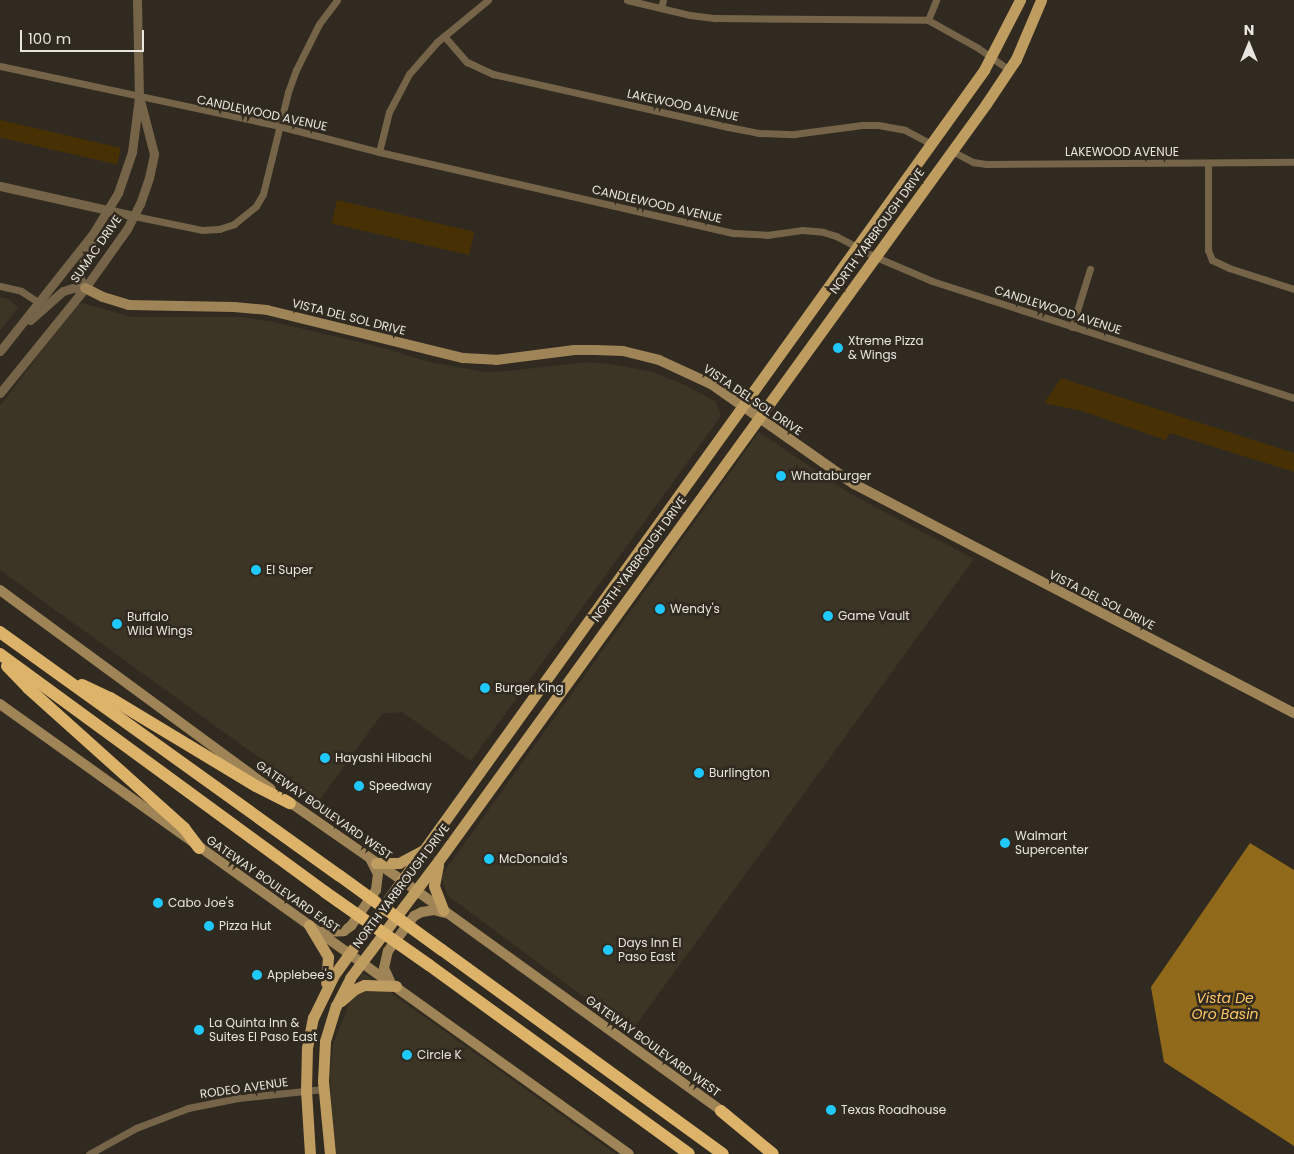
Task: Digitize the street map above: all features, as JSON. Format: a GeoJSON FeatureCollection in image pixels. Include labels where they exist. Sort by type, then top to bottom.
{"type":"FeatureCollection","features":[{"type":"Feature","properties":{"kind":"highway"},"geometry":{"type":"LineString","coordinates":[[0,632],[723,1154]]}},
{"type":"Feature","properties":{"kind":"highway"},"geometry":{"type":"LineString","coordinates":[[0,654],[325,892],[689,1154]]}},
{"type":"Feature","properties":{"kind":"highway"},"geometry":{"type":"LineString","coordinates":[[0,659],[28,688],[184,828],[199,848]]}},
{"type":"Feature","properties":{"kind":"highway"},"geometry":{"type":"LineString","coordinates":[[51,670],[110,698],[256,786],[290,803]]}},
{"type":"Feature","properties":{"kind":"highway"},"geometry":{"type":"LineString","coordinates":[[721,1111],[773,1154]]}},
{"type":"Feature","properties":{"kind":"main road","name":"NORTH YARBROUGH DRIVE"},"geometry":{"type":"LineString","coordinates":[[310,1154],[306,1091],[309,1034],[326,989],[349,953],[403,881],[856,246],[931,144],[992,57],[1020,0]]}},
{"type":"Feature","properties":{"kind":"main road","name":"NORTH YARBROUGH DRIVE"},"geometry":{"type":"LineString","coordinates":[[330,1154],[324,1089],[325,1041],[336,1006],[361,961],[439,860],[952,151],[1009,70],[1042,0]]}},
{"type":"Feature","properties":{"kind":"main road","name":"VISTA DEL SOL DRIVE"},"geometry":{"type":"LineString","coordinates":[[85,288],[103,297],[129,305],[241,307],[267,310],[463,358],[505,359],[574,350],[623,351],[678,367],[712,384],[854,484],[1294,713]]}},
{"type":"Feature","properties":{"kind":"main road","name":"GATEWAY BOULEVARD WEST"},"geometry":{"type":"LineString","coordinates":[[0,590],[290,803],[403,881],[780,1154]]}},
{"type":"Feature","properties":{"kind":"main road"},"geometry":{"type":"LineString","coordinates":[[557,665],[572,676]]}},
{"type":"Feature","properties":{"kind":"main road","name":"GATEWAY BOULEVARD EAST"},"geometry":{"type":"LineString","coordinates":[[0,704],[629,1154]]}},
{"type":"Feature","properties":{"kind":"main road"},"geometry":{"type":"LineString","coordinates":[[320,932],[344,931],[351,926],[376,890],[378,874],[373,860],[399,863],[426,849]]}},
{"type":"Feature","properties":{"kind":"main road"},"geometry":{"type":"LineString","coordinates":[[439,860],[434,885],[446,912]]}},
{"type":"Feature","properties":{"kind":"main road"},"geometry":{"type":"LineString","coordinates":[[336,1006],[355,989],[364,985],[392,984],[384,968],[388,951],[414,916],[422,912],[434,910],[446,912]]}},
{"type":"Feature","properties":{"kind":"main road"},"geometry":{"type":"LineString","coordinates":[[309,925],[328,957],[326,989]]}},
{"type":"Feature","properties":{"kind":"street","name":"SUMAC DRIVE"},"geometry":{"type":"LineString","coordinates":[[0,351],[99,224],[118,193],[132,152],[139,97],[137,0]]}},
{"type":"Feature","properties":{"kind":"street"},"geometry":{"type":"LineString","coordinates":[[0,186],[202,230],[219,229],[234,224],[256,206],[263,194],[288,92],[299,63],[319,24],[337,0]]}},
{"type":"Feature","properties":{"kind":"street"},"geometry":{"type":"LineString","coordinates":[[379,152],[383,131],[396,94],[422,57],[444,36],[488,0]]}},
{"type":"Feature","properties":{"kind":"street"},"geometry":{"type":"LineString","coordinates":[[627,0],[662,4],[690,15],[739,19],[928,20],[992,57],[1009,70]]}},
{"type":"Feature","properties":{"kind":"street"},"geometry":{"type":"LineString","coordinates":[[928,20],[936,0]]}},
{"type":"Feature","properties":{"kind":"street","name":"LAKEWOOD AVENUE"},"geometry":{"type":"LineString","coordinates":[[444,36],[467,62],[493,74],[728,127],[758,133],[785,134],[862,125],[878,125],[905,130],[931,144]]}},
{"type":"Feature","properties":{"kind":"street","name":"CANDLEWOOD AVENUE"},"geometry":{"type":"LineString","coordinates":[[0,66],[279,126],[379,152],[734,233],[767,235],[794,231],[823,232],[932,281],[1294,398]]}},
{"type":"Feature","properties":{"kind":"street","name":"SUMAC DRIVE"},"geometry":{"type":"LineString","coordinates":[[0,393],[85,288],[127,229],[134,216],[149,178],[154,154],[150,131],[139,97]]}},
{"type":"Feature","properties":{"kind":"street","name":"LAKEWOOD AVENUE"},"geometry":{"type":"LineString","coordinates":[[952,151],[973,162],[986,164],[1294,162]]}},
{"type":"Feature","properties":{"kind":"street"},"geometry":{"type":"LineString","coordinates":[[1208,163],[1208,250],[1212,260],[1229,268],[1294,289]]}},
{"type":"Feature","properties":{"kind":"street"},"geometry":{"type":"LineString","coordinates":[[8,341],[63,291],[73,288],[85,288],[80,279],[80,271],[99,224]]}},
{"type":"Feature","properties":{"kind":"street"},"geometry":{"type":"LineString","coordinates":[[1072,327],[1090,269]]}},
{"type":"Feature","properties":{"kind":"street"},"geometry":{"type":"LineString","coordinates":[[0,286],[21,290],[38,302]]}},
{"type":"Feature","properties":{"kind":"street","name":"RODEO AVENUE"},"geometry":{"type":"LineString","coordinates":[[89,1154],[136,1128],[188,1108],[238,1098],[324,1089]]}},
{"type":"Feature","properties":{"kind":"shaded area"},"geometry":{"type":"Polygon","coordinates":[[[0,120],[121,148],[117,164],[0,137],[0,120]]]}},
{"type":"Feature","properties":{"kind":"shaded area"},"geometry":{"type":"Polygon","coordinates":[[[337,200],[474,232],[469,255],[332,223],[337,200]]]}},
{"type":"Feature","properties":{"kind":"shaded area"},"geometry":{"type":"Polygon","coordinates":[[[0,297],[9,299],[18,308],[0,331],[0,297]]]}},
{"type":"Feature","properties":{"kind":"shaded area"},"geometry":{"type":"Polygon","coordinates":[[[82,303],[132,317],[242,317],[274,322],[384,348],[429,362],[486,372],[587,362],[610,364],[653,372],[685,385],[716,402],[721,416],[471,761],[402,712],[382,714],[319,801],[0,570],[0,406],[76,305],[82,303]]]}},
{"type":"Feature","properties":{"kind":"shaded area"},"geometry":{"type":"Polygon","coordinates":[[[1061,378],[1294,453],[1294,472],[1170,433],[1165,440],[1082,411],[1044,403],[1061,378]]]}},
{"type":"Feature","properties":{"kind":"shaded area"},"geometry":{"type":"Polygon","coordinates":[[[759,432],[849,493],[974,559],[631,1032],[447,895],[441,876],[759,432]]]}},
{"type":"Feature","properties":{"kind":"shaded area"},"geometry":{"type":"Polygon","coordinates":[[[362,972],[616,1154],[333,1154],[330,1072],[333,1044],[362,972]]]}},
{"type":"Feature","properties":{"kind":"water","name":"Vista De Oro Basin"},"geometry":{"type":"Polygon","coordinates":[[[1250,843],[1294,870],[1294,1146],[1164,1062],[1151,987],[1250,843]]]}},
{"type":"Feature","properties":{"kind":"place","name":"Xtreme Pizza & Wings"},"geometry":{"type":"Point","coordinates":[838,348]}},
{"type":"Feature","properties":{"kind":"place","name":"Whataburger"},"geometry":{"type":"Point","coordinates":[781,476]}},
{"type":"Feature","properties":{"kind":"place","name":"El Super"},"geometry":{"type":"Point","coordinates":[256,570]}},
{"type":"Feature","properties":{"kind":"place","name":"Wendy's"},"geometry":{"type":"Point","coordinates":[660,609]}},
{"type":"Feature","properties":{"kind":"place","name":"Game Vault"},"geometry":{"type":"Point","coordinates":[828,616]}},
{"type":"Feature","properties":{"kind":"place","name":"Buffalo Wild Wings"},"geometry":{"type":"Point","coordinates":[117,624]}},
{"type":"Feature","properties":{"kind":"place","name":"Burger King"},"geometry":{"type":"Point","coordinates":[485,688]}},
{"type":"Feature","properties":{"kind":"place","name":"Hayashi Hibachi"},"geometry":{"type":"Point","coordinates":[325,758]}},
{"type":"Feature","properties":{"kind":"place","name":"Burlington"},"geometry":{"type":"Point","coordinates":[699,773]}},
{"type":"Feature","properties":{"kind":"place","name":"Speedway"},"geometry":{"type":"Point","coordinates":[359,786]}},
{"type":"Feature","properties":{"kind":"place","name":"Walmart Supercenter"},"geometry":{"type":"Point","coordinates":[1005,843]}},
{"type":"Feature","properties":{"kind":"place","name":"McDonald's"},"geometry":{"type":"Point","coordinates":[489,859]}},
{"type":"Feature","properties":{"kind":"place","name":"Cabo Joe's"},"geometry":{"type":"Point","coordinates":[158,903]}},
{"type":"Feature","properties":{"kind":"place","name":"Pizza Hut"},"geometry":{"type":"Point","coordinates":[209,926]}},
{"type":"Feature","properties":{"kind":"place","name":"Days Inn El Paso East"},"geometry":{"type":"Point","coordinates":[608,950]}},
{"type":"Feature","properties":{"kind":"place","name":"Applebee's"},"geometry":{"type":"Point","coordinates":[257,975]}},
{"type":"Feature","properties":{"kind":"place","name":"La Quinta Inn & Suites El Paso East"},"geometry":{"type":"Point","coordinates":[199,1030]}},
{"type":"Feature","properties":{"kind":"place","name":"Circle K"},"geometry":{"type":"Point","coordinates":[407,1055]}},
{"type":"Feature","properties":{"kind":"place","name":"Texas Roadhouse"},"geometry":{"type":"Point","coordinates":[831,1110]}}]}
